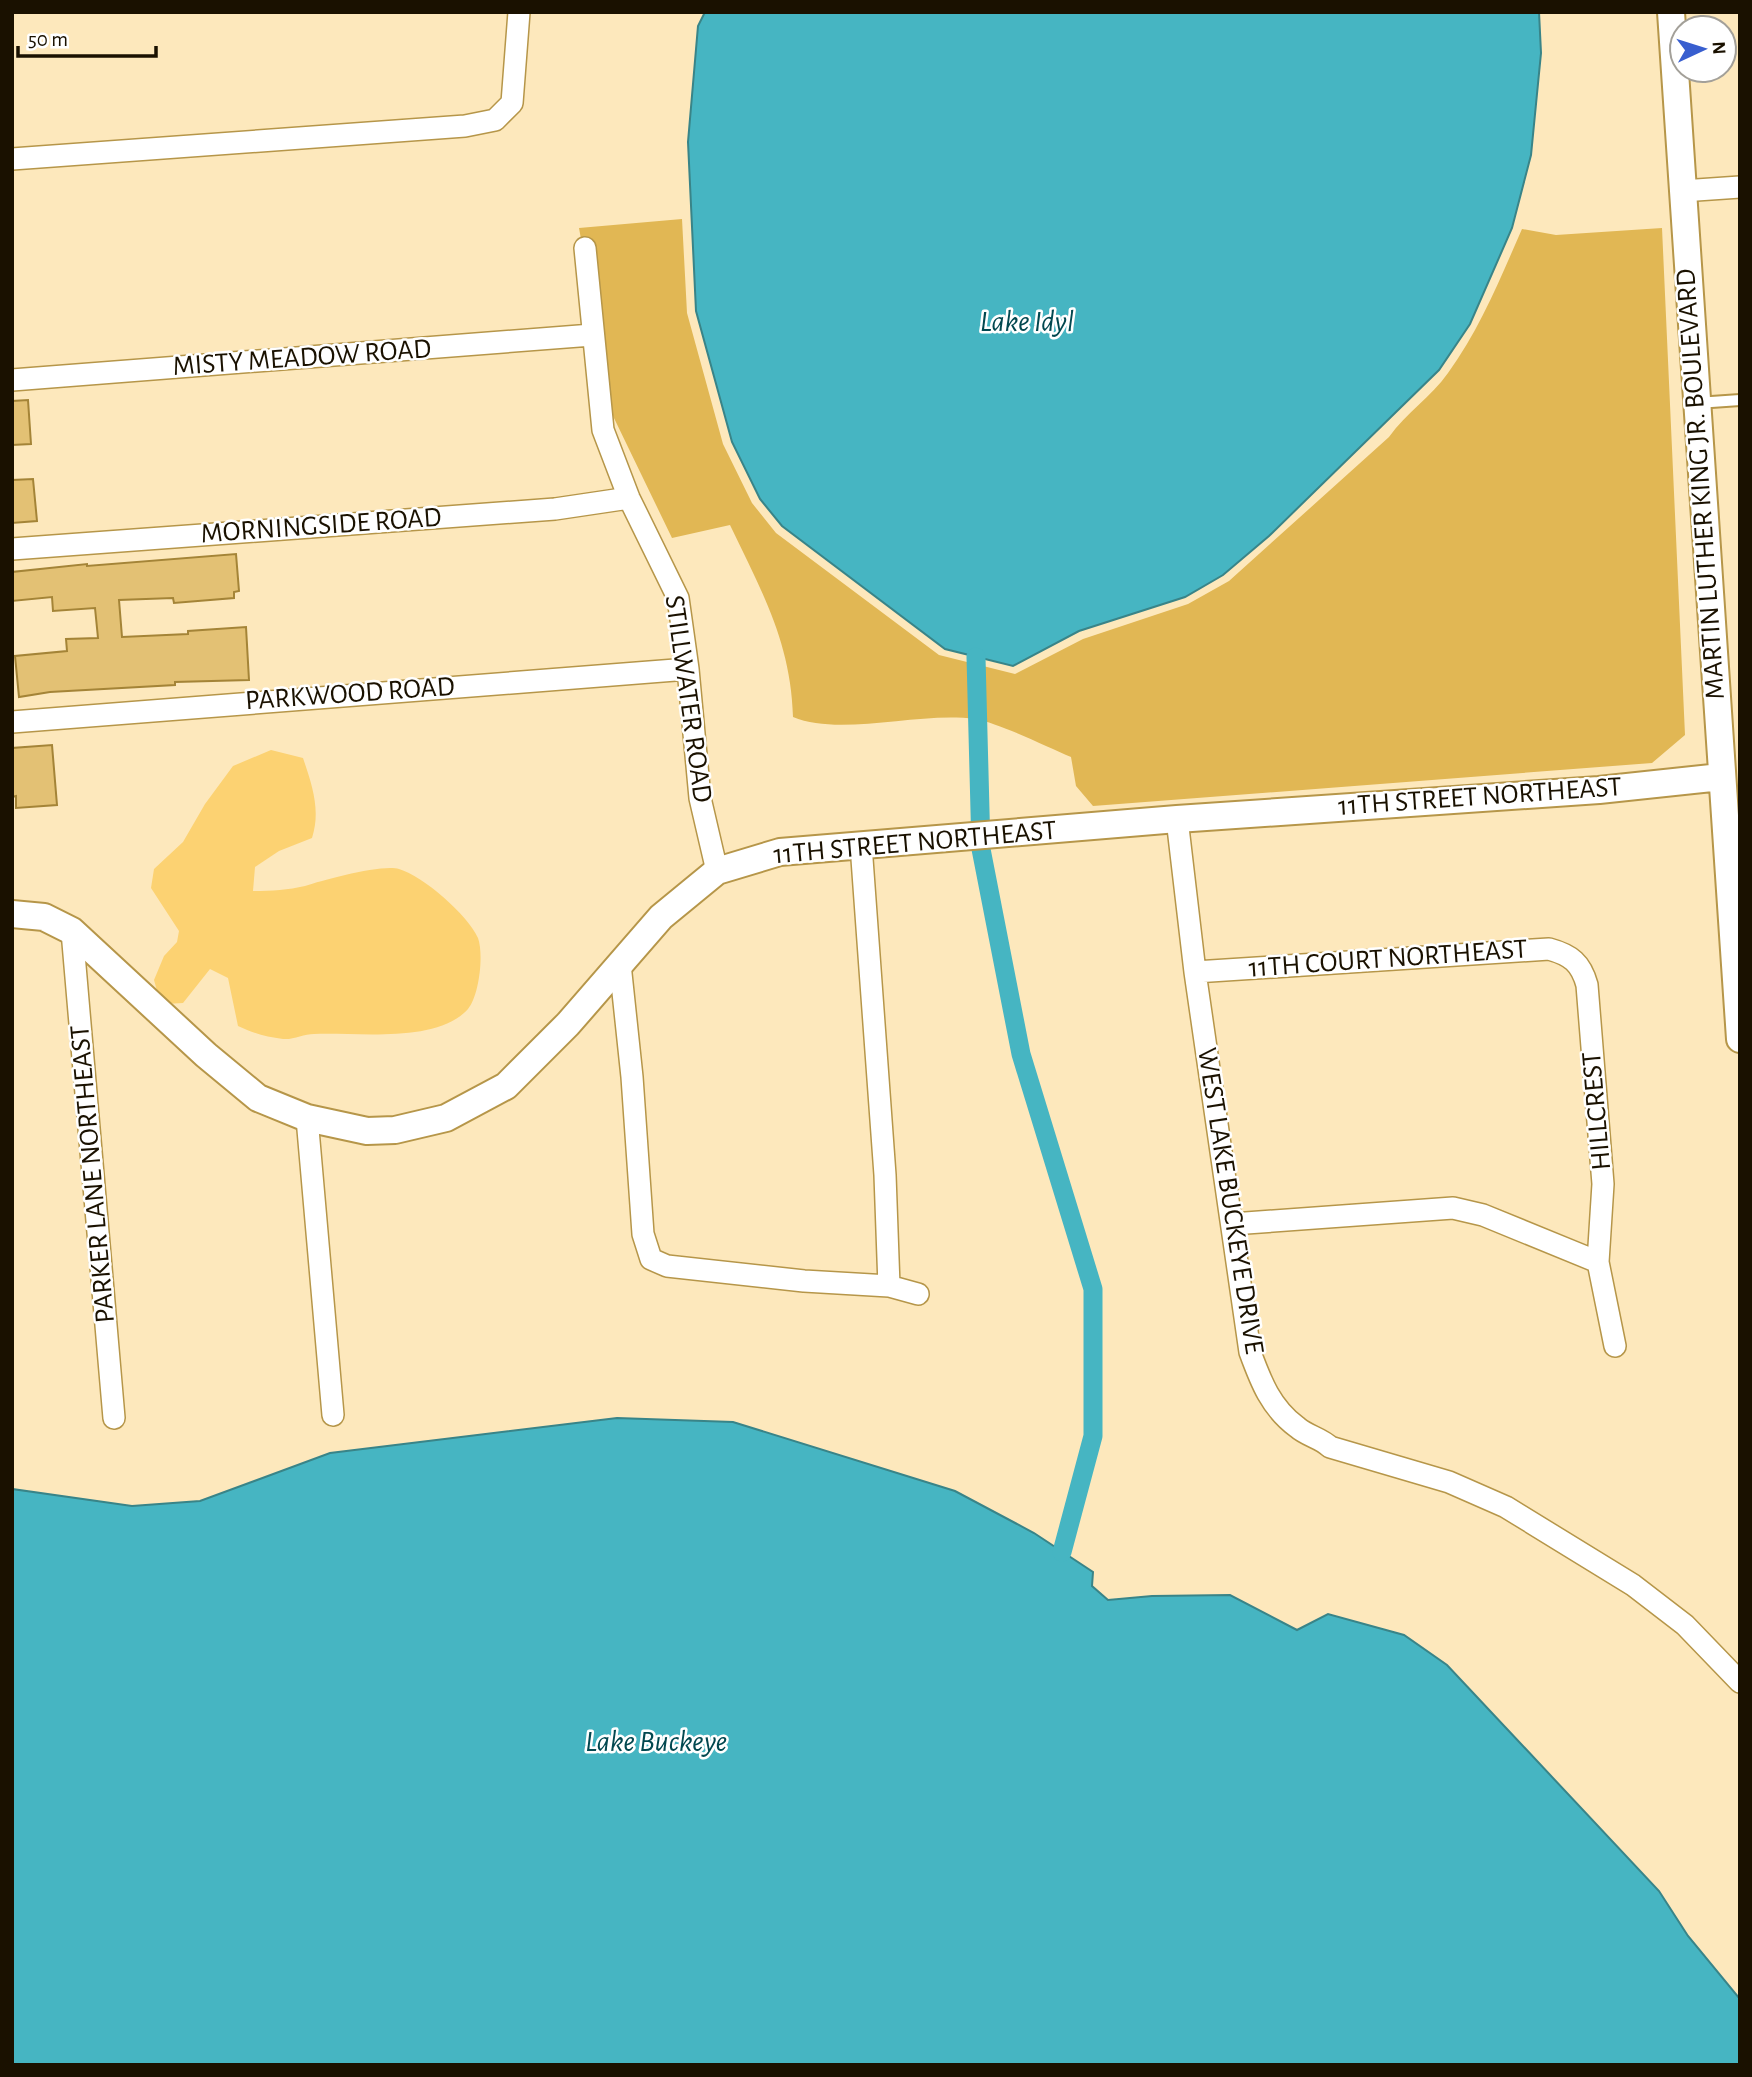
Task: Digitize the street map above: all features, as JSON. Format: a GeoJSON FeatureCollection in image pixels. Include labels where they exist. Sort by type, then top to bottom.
{"type":"FeatureCollection","features":[{"type":"Feature","properties":{"kind":"street"},"geometry":{"type":"LineString","coordinates":[[12,159],[465,126],[495,120],[512,103],[519,12]]}},
{"type":"Feature","properties":{"kind":"street","name":"MARTIN LUTHER KING JR. BOULEVARD"},"geometry":{"type":"LineString","coordinates":[[1671,12],[1696,403],[1730,776],[1740,1039]]}},
{"type":"Feature","properties":{"kind":"street"},"geometry":{"type":"LineString","coordinates":[[1682,191],[1740,187]]}},
{"type":"Feature","properties":{"kind":"street","name":"STILLWATER ROAD"},"geometry":{"type":"LineString","coordinates":[[585,248],[603,430],[629,498],[678,598],[688,669],[700,798],[717,871]]}},
{"type":"Feature","properties":{"kind":"street","name":"MISTY MEADOW ROAD"},"geometry":{"type":"LineString","coordinates":[[12,380],[592,335]]}},
{"type":"Feature","properties":{"kind":"street","name":"MORNINGSIDE ROAD"},"geometry":{"type":"LineString","coordinates":[[12,549],[555,509],[629,498]]}},
{"type":"Feature","properties":{"kind":"street","name":"PARKWOOD ROAD"},"geometry":{"type":"LineString","coordinates":[[12,722],[688,669]]}},
{"type":"Feature","properties":{"kind":"street","name":"11TH STREET NORTHEAST"},"geometry":{"type":"LineString","coordinates":[[12,914],[44,917],[72,931],[206,1055],[258,1098],[307,1118],[367,1131],[395,1130],[425,1125],[466,1110],[519,1074],[661,917],[717,871],[780,852],[1177,819],[1586,791],[1730,776]]}},
{"type":"Feature","properties":{"kind":"street","name":"WEST LAKE BUCKEYE DRIVE"},"geometry":{"type":"LineString","coordinates":[[1177,819],[1195,972],[1250,1352],[1260,1380],[1279,1413],[1313,1439],[1331,1447],[1449,1482],[1529,1520],[1608,1568],[1668,1612],[1713,1652],[1740,1682]]}},
{"type":"Feature","properties":{"kind":"street"},"geometry":{"type":"LineString","coordinates":[[861,845],[886,1175],[889,1286]]}},
{"type":"Feature","properties":{"kind":"street","name":"PARKER LANE NORTHEAST"},"geometry":{"type":"LineString","coordinates":[[72,931],[114,1418]]}},
{"type":"Feature","properties":{"kind":"street","name":"11TH COURT NORTHEAST"},"geometry":{"type":"LineString","coordinates":[[1195,972],[1549,949],[1567,953],[1576,962]]}},
{"type":"Feature","properties":{"kind":"street","name":"HILLCREST"},"geometry":{"type":"LineString","coordinates":[[1576,962],[1583,969],[1587,985],[1603,1184],[1598,1262],[1615,1346]]}},
{"type":"Feature","properties":{"kind":"street"},"geometry":{"type":"LineString","coordinates":[[620,964],[632,1077],[643,1234],[651,1258],[667,1266],[804,1281],[889,1286],[918,1294]]}},
{"type":"Feature","properties":{"kind":"street"},"geometry":{"type":"LineString","coordinates":[[307,1118],[333,1415]]}},
{"type":"Feature","properties":{"kind":"street"},"geometry":{"type":"LineString","coordinates":[[1232,1224],[1453,1208],[1483,1214],[1598,1262]]}},
{"type":"Feature","properties":{"kind":"lane"},"geometry":{"type":"LineString","coordinates":[[1696,403],[1740,400]]}},
{"type":"Feature","properties":{"kind":"shaded area"},"geometry":{"type":"Polygon","coordinates":[[[682,219],[687,313],[723,444],[752,503],[776,533],[939,655],[1015,674],[1083,639],[1188,604],[1229,581],[1389,437],[1441,382],[1480,321],[1522,229],[1556,235],[1662,228],[1685,735],[1652,763],[1093,806],[1076,786],[1071,757],[985,721],[953,717],[834,725],[793,717],[787,664],[780,640],[763,595],[730,525],[672,538],[613,416],[579,228],[682,219]]]}},
{"type":"Feature","properties":{"kind":"shaded area"},"geometry":{"type":"Polygon","coordinates":[[[271,750],[303,758],[314,798],[315,828],[312,838],[279,851],[255,867],[253,891],[299,887],[353,873],[391,868],[409,873],[420,880],[465,918],[480,945],[475,995],[468,1009],[454,1020],[417,1032],[314,1034],[287,1039],[271,1037],[238,1026],[228,978],[210,969],[183,1003],[165,1004],[159,998],[154,980],[164,956],[177,942],[179,931],[151,888],[154,869],[183,842],[205,804],[233,766],[271,750]]]}},
{"type":"Feature","properties":{"kind":"water","name":"Lake Idyl"},"geometry":{"type":"Polygon","coordinates":[[[705,12],[1539,12],[1541,53],[1531,155],[1512,228],[1470,324],[1439,370],[1269,536],[1223,575],[1185,597],[1079,631],[1013,666],[945,649],[782,526],[760,499],[732,442],[696,311],[688,142],[698,26],[705,12]]]}},
{"type":"Feature","properties":{"kind":"water","name":"Lake Buckeye"},"geometry":{"type":"Polygon","coordinates":[[[617,1418],[733,1422],[955,1491],[1034,1533],[1093,1572],[1092,1586],[1108,1600],[1152,1596],[1230,1595],[1297,1630],[1328,1614],[1404,1635],[1447,1665],[1659,1891],[1688,1936],[1740,1999],[1740,2065],[12,2065],[12,1489],[132,1506],[200,1501],[330,1453],[617,1418]]]}},
{"type":"Feature","properties":{"kind":"building"},"geometry":{"type":"Polygon","coordinates":[[[28,400],[31,444],[12,445],[12,401],[28,400]]]}},
{"type":"Feature","properties":{"kind":"building"},"geometry":{"type":"Polygon","coordinates":[[[33,479],[37,521],[12,523],[12,480],[33,479]]]}},
{"type":"Feature","properties":{"kind":"building"},"geometry":{"type":"Polygon","coordinates":[[[236,554],[239,591],[234,592],[234,598],[174,603],[173,598],[119,600],[122,637],[188,634],[188,631],[246,627],[249,680],[175,682],[175,685],[50,692],[19,697],[15,656],[67,651],[66,639],[98,638],[95,608],[53,611],[52,597],[12,601],[12,572],[236,554]]]}},
{"type":"Feature","properties":{"kind":"building"},"geometry":{"type":"Polygon","coordinates":[[[52,745],[57,805],[16,808],[16,796],[12,797],[12,748],[52,745]]]}},
{"type":"Feature","properties":{"kind":"waterway"},"geometry":{"type":"LineString","coordinates":[[976,657],[981,849],[1021,1054],[1093,1289],[1093,1436],[1062,1552]]}}]}
